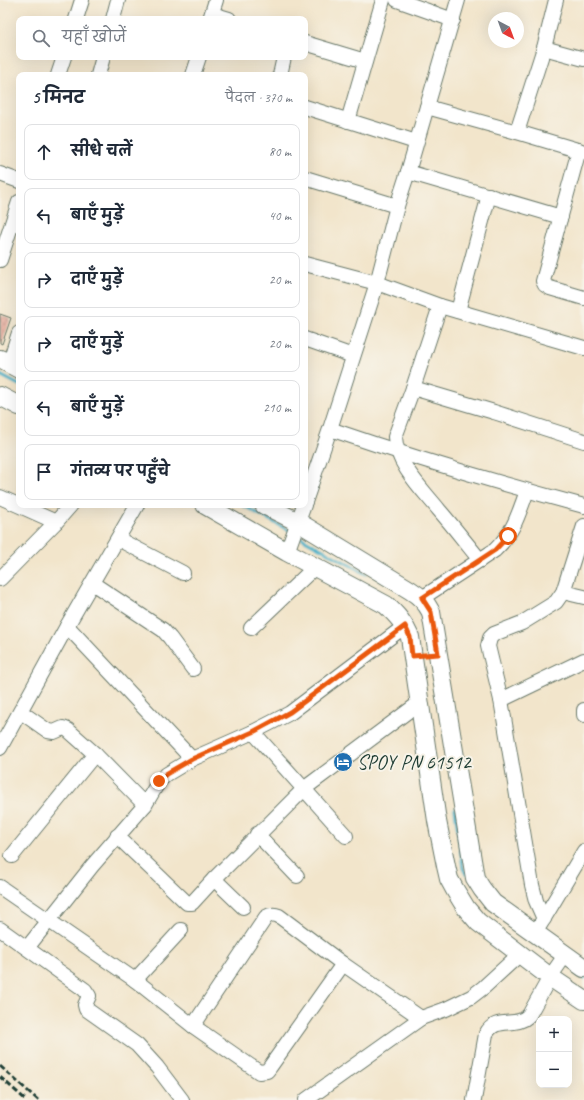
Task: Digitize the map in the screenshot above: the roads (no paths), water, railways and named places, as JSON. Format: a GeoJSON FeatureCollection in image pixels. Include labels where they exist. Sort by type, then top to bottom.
{"type":"FeatureCollection","features":[{"type":"Feature","properties":{"kind":"main road"},"geometry":{"type":"LineString","coordinates":[[0,396],[16,404]]}},
{"type":"Feature","properties":{"kind":"main road"},"geometry":{"type":"LineString","coordinates":[[211,508],[288,549],[315,567],[386,605],[397,615],[405,626],[410,637],[426,654],[475,878],[493,903],[539,926],[565,956],[584,968]]}},
{"type":"Feature","properties":{"kind":"main road"},"geometry":{"type":"LineString","coordinates":[[268,508],[296,527],[422,598],[431,612],[419,703],[437,821],[449,879],[466,908],[478,922],[520,954],[552,974],[584,1000]]}},
{"type":"Feature","properties":{"kind":"street"},"geometry":{"type":"LineString","coordinates":[[77,16],[82,0]]}},
{"type":"Feature","properties":{"kind":"street"},"geometry":{"type":"LineString","coordinates":[[114,16],[118,0]]}},
{"type":"Feature","properties":{"kind":"street"},"geometry":{"type":"LineString","coordinates":[[211,16],[216,0]]}},
{"type":"Feature","properties":{"kind":"street"},"geometry":{"type":"LineString","coordinates":[[348,121],[383,0]]}},
{"type":"Feature","properties":{"kind":"street"},"geometry":{"type":"LineString","coordinates":[[397,0],[454,20]]}},
{"type":"Feature","properties":{"kind":"street"},"geometry":{"type":"LineString","coordinates":[[308,493],[377,283],[397,206],[454,20],[458,0]]}},
{"type":"Feature","properties":{"kind":"street"},"geometry":{"type":"LineString","coordinates":[[517,132],[544,48],[556,0]]}},
{"type":"Feature","properties":{"kind":"street"},"geometry":{"type":"LineString","coordinates":[[308,44],[365,61]]}},
{"type":"Feature","properties":{"kind":"street"},"geometry":{"type":"LineString","coordinates":[[544,48],[584,59]]}},
{"type":"Feature","properties":{"kind":"street"},"geometry":{"type":"LineString","coordinates":[[59,72],[63,60]]}},
{"type":"Feature","properties":{"kind":"street"},"geometry":{"type":"LineString","coordinates":[[99,72],[102,60]]}},
{"type":"Feature","properties":{"kind":"street"},"geometry":{"type":"LineString","coordinates":[[194,72],[198,60]]}},
{"type":"Feature","properties":{"kind":"street"},"geometry":{"type":"LineString","coordinates":[[281,72],[283,60]]}},
{"type":"Feature","properties":{"kind":"street"},"geometry":{"type":"LineString","coordinates":[[427,107],[582,151],[543,281],[545,285],[550,288],[584,298]]}},
{"type":"Feature","properties":{"kind":"street"},"geometry":{"type":"LineString","coordinates":[[308,108],[416,142]]}},
{"type":"Feature","properties":{"kind":"street"},"geometry":{"type":"LineString","coordinates":[[408,172],[561,217]]}},
{"type":"Feature","properties":{"kind":"street"},"geometry":{"type":"LineString","coordinates":[[0,174],[16,180]]}},
{"type":"Feature","properties":{"kind":"street"},"geometry":{"type":"LineString","coordinates":[[308,179],[397,206]]}},
{"type":"Feature","properties":{"kind":"street"},"geometry":{"type":"LineString","coordinates":[[458,311],[489,195]]}},
{"type":"Feature","properties":{"kind":"street"},"geometry":{"type":"LineString","coordinates":[[0,260],[16,211]]}},
{"type":"Feature","properties":{"kind":"street"},"geometry":{"type":"LineString","coordinates":[[308,265],[377,283],[440,306],[584,348]]}},
{"type":"Feature","properties":{"kind":"street"},"geometry":{"type":"LineString","coordinates":[[440,306],[395,437],[395,445],[411,475],[480,560]]}},
{"type":"Feature","properties":{"kind":"street"},"geometry":{"type":"LineString","coordinates":[[308,340],[353,356]]}},
{"type":"Feature","properties":{"kind":"street"},"geometry":{"type":"LineString","coordinates":[[9,364],[16,342]]}},
{"type":"Feature","properties":{"kind":"street"},"geometry":{"type":"LineString","coordinates":[[413,388],[584,441]]}},
{"type":"Feature","properties":{"kind":"street"},"geometry":{"type":"LineString","coordinates":[[330,429],[398,453],[584,506]]}},
{"type":"Feature","properties":{"kind":"street"},"geometry":{"type":"LineString","coordinates":[[422,598],[495,550],[508,536],[515,524],[527,491]]}},
{"type":"Feature","properties":{"kind":"street"},"geometry":{"type":"LineString","coordinates":[[0,497],[16,504]]}},
{"type":"Feature","properties":{"kind":"street"},"geometry":{"type":"LineString","coordinates":[[25,508],[56,522]]}},
{"type":"Feature","properties":{"kind":"street"},"geometry":{"type":"LineString","coordinates":[[0,579],[68,508]]}},
{"type":"Feature","properties":{"kind":"street"},"geometry":{"type":"LineString","coordinates":[[0,748],[135,508]]}},
{"type":"Feature","properties":{"kind":"street"},"geometry":{"type":"LineString","coordinates":[[288,549],[303,508]]}},
{"type":"Feature","properties":{"kind":"street"},"geometry":{"type":"LineString","coordinates":[[539,926],[501,700],[488,646],[490,638],[494,634],[522,623],[556,602],[563,592],[584,526]]}},
{"type":"Feature","properties":{"kind":"street"},"geometry":{"type":"LineString","coordinates":[[118,539],[183,572]]}},
{"type":"Feature","properties":{"kind":"street"},"geometry":{"type":"LineString","coordinates":[[251,628],[315,567]]}},
{"type":"Feature","properties":{"kind":"street"},"geometry":{"type":"LineString","coordinates":[[92,583],[163,630],[193,669]]}},
{"type":"Feature","properties":{"kind":"street"},"geometry":{"type":"LineString","coordinates":[[563,592],[584,597]]}},
{"type":"Feature","properties":{"kind":"street"},"geometry":{"type":"LineString","coordinates":[[68,626],[192,759]]}},
{"type":"Feature","properties":{"kind":"street"},"geometry":{"type":"LineString","coordinates":[[27,948],[117,836],[145,805],[156,785],[162,778],[192,759],[253,732],[290,712],[405,626]]}},
{"type":"Feature","properties":{"kind":"street"},"geometry":{"type":"LineString","coordinates":[[501,700],[584,660]]}},
{"type":"Feature","properties":{"kind":"street"},"geometry":{"type":"LineString","coordinates":[[117,836],[187,903],[192,902],[214,878],[305,788],[419,703]]}},
{"type":"Feature","properties":{"kind":"street"},"geometry":{"type":"LineString","coordinates":[[584,710],[584,715]]}},
{"type":"Feature","properties":{"kind":"street"},"geometry":{"type":"LineString","coordinates":[[20,712],[48,731],[54,732],[63,728],[68,730],[95,754],[145,805]]}},
{"type":"Feature","properties":{"kind":"street"},"geometry":{"type":"LineString","coordinates":[[253,732],[305,788],[346,836]]}},
{"type":"Feature","properties":{"kind":"street"},"geometry":{"type":"LineString","coordinates":[[12,856],[95,754]]}},
{"type":"Feature","properties":{"kind":"street"},"geometry":{"type":"LineString","coordinates":[[258,834],[297,876]]}},
{"type":"Feature","properties":{"kind":"street"},"geometry":{"type":"LineString","coordinates":[[539,926],[584,851]]}},
{"type":"Feature","properties":{"kind":"street"},"geometry":{"type":"LineString","coordinates":[[214,878],[243,907]]}},
{"type":"Feature","properties":{"kind":"street"},"geometry":{"type":"LineString","coordinates":[[0,887],[135,980],[193,1026],[259,1072],[267,1071],[343,964]]}},
{"type":"Feature","properties":{"kind":"street"},"geometry":{"type":"LineString","coordinates":[[193,1026],[266,917],[270,915],[279,916],[343,964],[421,1018]]}},
{"type":"Feature","properties":{"kind":"street"},"geometry":{"type":"LineString","coordinates":[[0,929],[85,990],[89,996],[85,1005],[86,1009],[137,1046],[157,1067],[182,1100]]}},
{"type":"Feature","properties":{"kind":"street"},"geometry":{"type":"LineString","coordinates":[[135,980],[181,930]]}},
{"type":"Feature","properties":{"kind":"street"},"geometry":{"type":"LineString","coordinates":[[306,1100],[421,1018],[446,1009],[471,997],[520,954]]}},
{"type":"Feature","properties":{"kind":"street"},"geometry":{"type":"LineString","coordinates":[[474,1100],[488,1029],[497,1023],[520,1022],[525,1020],[552,974],[565,956]]}},
{"type":"Feature","properties":{"kind":"waterway"},"geometry":{"type":"LineString","coordinates":[[0,375],[16,383]]}},
{"type":"Feature","properties":{"kind":"waterway"},"geometry":{"type":"LineString","coordinates":[[248,508],[290,531]]}},
{"type":"Feature","properties":{"kind":"waterway"},"geometry":{"type":"LineString","coordinates":[[298,536],[366,574]]}},
{"type":"Feature","properties":{"kind":"waterway"},"geometry":{"type":"LineString","coordinates":[[419,609],[424,620]]}},
{"type":"Feature","properties":{"kind":"waterway"},"geometry":{"type":"LineString","coordinates":[[455,809],[463,868],[466,874]]}},
{"type":"Feature","properties":{"kind":"waterway"},"geometry":{"type":"LineString","coordinates":[[579,975],[584,978]]}},
{"type":"Feature","properties":{"kind":"railway"},"geometry":{"type":"LineString","coordinates":[[0,1066],[38,1100]]}},
{"type":"Feature","properties":{"kind":"railway"},"geometry":{"type":"LineString","coordinates":[[0,1077],[26,1100]]}},
{"type":"Feature","properties":{"kind":"place","name":"SPOY PN 61512"},"geometry":{"type":"Point","coordinates":[343,762]}}]}
